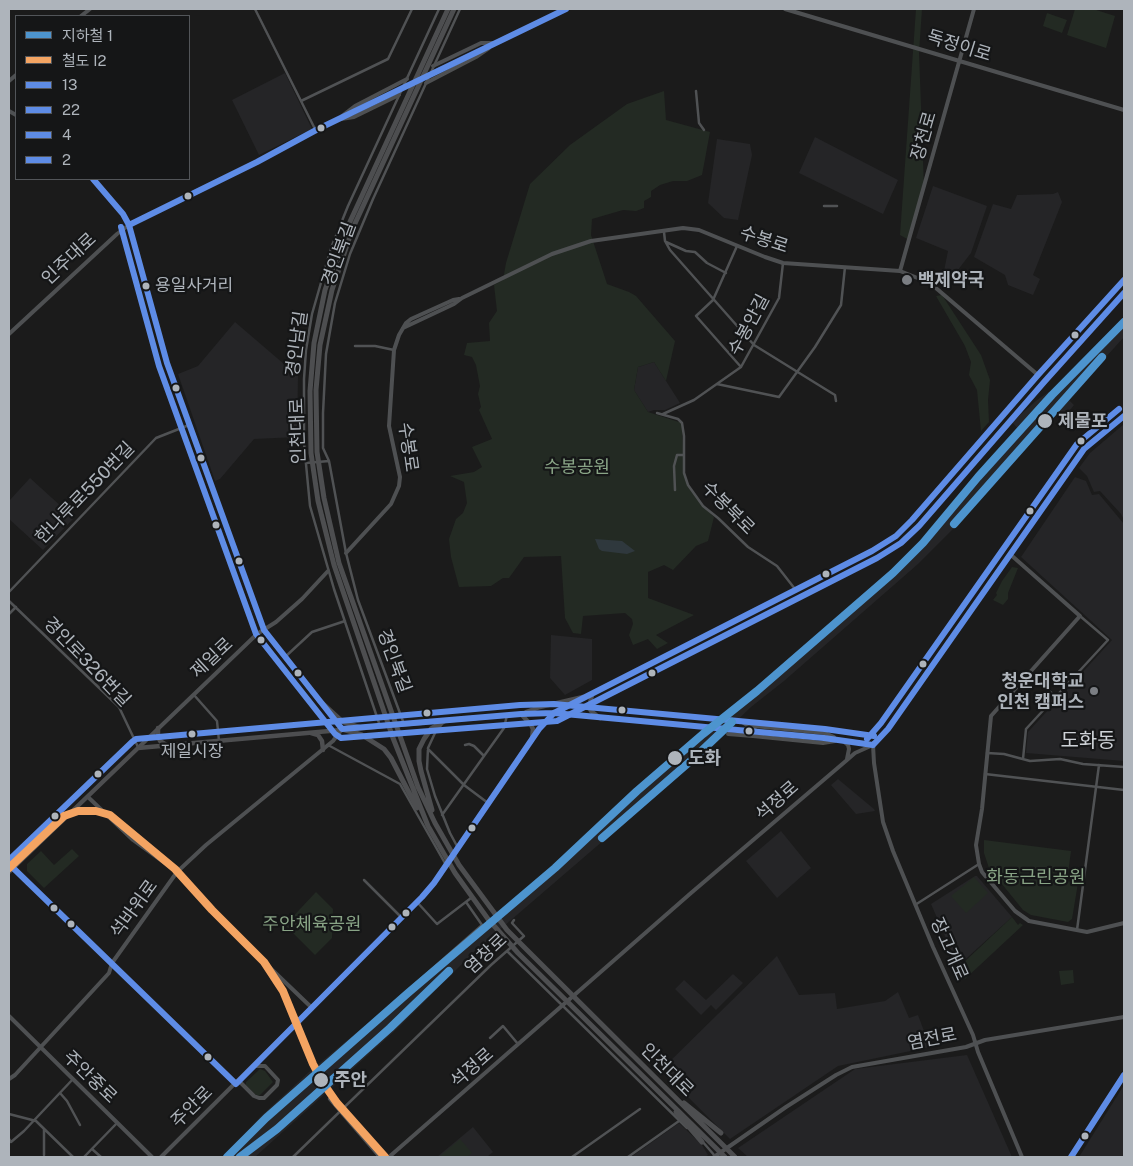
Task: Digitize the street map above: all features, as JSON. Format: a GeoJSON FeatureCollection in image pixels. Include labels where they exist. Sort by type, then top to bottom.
{"type":"FeatureCollection","features":[{"type":"Feature","properties":{"kind":"highway","name":"인천대로"},"geometry":{"type":"LineString","coordinates":[[448,9],[348,226],[326,290],[313,353],[309,420],[311,453],[318,501],[334,565],[390,719],[400,738],[418,787],[435,823],[459,865],[494,913],[524,948],[735,1157]]}},
{"type":"Feature","properties":{"kind":"highway","name":"인천대로"},"geometry":{"type":"LineString","coordinates":[[454,9],[352,230],[332,290],[320,345],[316,390],[317,452],[324,498],[339,563],[390,719],[393,738],[428,826],[454,873],[471,898],[518,953],[573,1010],[726,1157]]}},
{"type":"Feature","properties":{"kind":"highway"},"geometry":{"type":"LineString","coordinates":[[435,823],[420,766],[419,749],[432,729],[444,722]]}},
{"type":"Feature","properties":{"kind":"highway"},"geometry":{"type":"LineString","coordinates":[[342,730],[362,734],[384,749],[391,758],[428,826]]}},
{"type":"Feature","properties":{"kind":"highway"},"geometry":{"type":"LineString","coordinates":[[660,1083],[721,1133]]}},
{"type":"Feature","properties":{"kind":"highway"},"geometry":{"type":"LineString","coordinates":[[654,1087],[702,1142]]}},
{"type":"Feature","properties":{"kind":"main road"},"geometry":{"type":"LineString","coordinates":[[432,73],[566,9]]}},
{"type":"Feature","properties":{"kind":"main road","name":"독정이로"},"geometry":{"type":"LineString","coordinates":[[785,9],[1124,110]]}},
{"type":"Feature","properties":{"kind":"main road","name":"장천로"},"geometry":{"type":"LineString","coordinates":[[900,271],[974,9]]}},
{"type":"Feature","properties":{"kind":"main road"},"geometry":{"type":"LineString","coordinates":[[433,66],[480,43],[495,43]]}},
{"type":"Feature","properties":{"kind":"main road"},"geometry":{"type":"LineString","coordinates":[[426,82],[476,57],[495,43]]}},
{"type":"Feature","properties":{"kind":"main road"},"geometry":{"type":"LineString","coordinates":[[339,119],[355,106],[407,79]]}},
{"type":"Feature","properties":{"kind":"main road","name":"인주대로"},"geometry":{"type":"LineString","coordinates":[[9,334],[129,225],[396,91]]}},
{"type":"Feature","properties":{"kind":"main road"},"geometry":{"type":"LineString","coordinates":[[339,119],[354,117],[399,95]]}},
{"type":"Feature","properties":{"kind":"main road"},"geometry":{"type":"LineString","coordinates":[[94,180],[123,214],[129,225],[167,363],[264,630],[342,730]]}},
{"type":"Feature","properties":{"kind":"main road","name":"수봉로"},"geometry":{"type":"LineString","coordinates":[[346,553],[390,504],[399,486],[399,471],[389,426],[394,350],[403,328],[412,319],[453,300],[462,298],[552,254],[592,241],[683,228],[699,230],[783,263],[900,271],[930,283],[1038,375]]}},
{"type":"Feature","properties":{"kind":"main road"},"geometry":{"type":"LineString","coordinates":[[554,713],[795,589],[821,578],[896,536],[1124,280]]}},
{"type":"Feature","properties":{"kind":"main road","name":"석정로"},"geometry":{"type":"LineString","coordinates":[[389,1157],[856,752],[873,745],[888,729],[1084,449],[1124,416]]}},
{"type":"Feature","properties":{"kind":"main road"},"geometry":{"type":"LineString","coordinates":[[1011,555],[1080,616],[991,716],[976,845],[979,864],[982,872],[1009,904],[1025,919],[1090,932],[1124,923]]}},
{"type":"Feature","properties":{"kind":"main road","name":"제일로"},"geometry":{"type":"LineString","coordinates":[[138,748],[193,694],[264,630],[302,599],[328,571]]}},
{"type":"Feature","properties":{"kind":"main road"},"geometry":{"type":"LineString","coordinates":[[521,714],[540,707],[592,695]]}},
{"type":"Feature","properties":{"kind":"main road"},"geometry":{"type":"LineString","coordinates":[[592,695],[589,707],[600,718]]}},
{"type":"Feature","properties":{"kind":"main road"},"geometry":{"type":"LineString","coordinates":[[319,700],[342,722],[363,728]]}},
{"type":"Feature","properties":{"kind":"main road"},"geometry":{"type":"LineString","coordinates":[[11,870],[138,748],[507,715],[554,713],[824,738],[873,745]]}},
{"type":"Feature","properties":{"kind":"main road","name":"주안로"},"geometry":{"type":"LineString","coordinates":[[161,1157],[418,902],[458,848],[532,739],[554,713]]}},
{"type":"Feature","properties":{"kind":"main road"},"geometry":{"type":"LineString","coordinates":[[521,714],[533,729],[532,739]]}},
{"type":"Feature","properties":{"kind":"main road"},"geometry":{"type":"LineString","coordinates":[[741,721],[747,725],[825,733],[848,745],[849,753],[847,760]]}},
{"type":"Feature","properties":{"kind":"main road"},"geometry":{"type":"LineString","coordinates":[[753,736],[755,726]]}},
{"type":"Feature","properties":{"kind":"main road"},"geometry":{"type":"LineString","coordinates":[[158,728],[160,741],[170,746]]}},
{"type":"Feature","properties":{"kind":"main road","name":"석바위로"},"geometry":{"type":"LineString","coordinates":[[9,1079],[41,1048],[109,973],[112,963],[177,872],[206,845],[328,745],[342,730]]}},
{"type":"Feature","properties":{"kind":"main road"},"geometry":{"type":"LineString","coordinates":[[310,733],[318,736],[322,741],[322,750]]}},
{"type":"Feature","properties":{"kind":"main road"},"geometry":{"type":"LineString","coordinates":[[728,734],[823,743],[840,740]]}},
{"type":"Feature","properties":{"kind":"main road","name":"장고개로"},"geometry":{"type":"LineString","coordinates":[[873,745],[883,822],[893,851],[976,1043],[1022,1157]]}},
{"type":"Feature","properties":{"kind":"main road"},"geometry":{"type":"LineString","coordinates":[[88,797],[132,840],[177,872],[217,917],[311,1008]]}},
{"type":"Feature","properties":{"kind":"main road"},"geometry":{"type":"LineString","coordinates":[[9,864],[11,870],[237,1082],[254,1096],[264,1098],[277,1085],[278,1080],[265,1066],[253,1066]]}},
{"type":"Feature","properties":{"kind":"main road","name":"주안중로"},"geometry":{"type":"LineString","coordinates":[[9,1016],[152,1157]]}},
{"type":"Feature","properties":{"kind":"main road","name":"염전로"},"geometry":{"type":"LineString","coordinates":[[715,1157],[836,1074],[852,1066],[937,1052],[985,1040],[1124,1016]]}},
{"type":"Feature","properties":{"kind":"main road"},"geometry":{"type":"LineString","coordinates":[[1071,1157],[1124,1075]]}},
{"type":"Feature","properties":{"kind":"street"},"geometry":{"type":"LineString","coordinates":[[255,9],[316,131]]}},
{"type":"Feature","properties":{"kind":"street"},"geometry":{"type":"LineString","coordinates":[[301,101],[388,59],[412,9]]}},
{"type":"Feature","properties":{"kind":"street","name":"경인남길"},"geometry":{"type":"LineString","coordinates":[[380,726],[328,571],[310,506],[303,410],[306,350],[312,314],[334,240],[439,9]]}},
{"type":"Feature","properties":{"kind":"street","name":"경인북길"},"geometry":{"type":"LineString","coordinates":[[404,724],[358,600],[323,448],[326,354],[335,303],[350,254],[460,9]]}},
{"type":"Feature","properties":{"kind":"street"},"geometry":{"type":"LineString","coordinates":[[696,91],[699,123],[704,130]]}},
{"type":"Feature","properties":{"kind":"street"},"geometry":{"type":"LineString","coordinates":[[824,206],[837,206]]}},
{"type":"Feature","properties":{"kind":"street"},"geometry":{"type":"LineString","coordinates":[[664,232],[665,241],[670,250],[754,345],[830,392],[835,396],[836,400]]}},
{"type":"Feature","properties":{"kind":"street"},"geometry":{"type":"LineString","coordinates":[[665,241],[686,251],[695,252],[707,263],[726,272]]}},
{"type":"Feature","properties":{"kind":"street"},"geometry":{"type":"LineString","coordinates":[[737,246],[713,300],[696,316],[741,367]]}},
{"type":"Feature","properties":{"kind":"street","name":"수봉안길"},"geometry":{"type":"LineString","coordinates":[[663,414],[694,400],[741,367],[779,298],[783,263]]}},
{"type":"Feature","properties":{"kind":"street"},"geometry":{"type":"LineString","coordinates":[[716,384],[779,396],[815,347],[841,306],[845,267]]}},
{"type":"Feature","properties":{"kind":"street"},"geometry":{"type":"LineString","coordinates":[[355,346],[375,346],[394,350]]}},
{"type":"Feature","properties":{"kind":"street","name":"수봉북로"},"geometry":{"type":"LineString","coordinates":[[657,413],[682,423],[684,473],[688,485],[703,506],[748,547],[777,566],[795,589]]}},
{"type":"Feature","properties":{"kind":"street","name":"한나루로550번길"},"geometry":{"type":"LineString","coordinates":[[9,592],[156,438],[189,425]]}},
{"type":"Feature","properties":{"kind":"street"},"geometry":{"type":"LineString","coordinates":[[675,490],[674,466],[677,454],[683,455]]}},
{"type":"Feature","properties":{"kind":"street"},"geometry":{"type":"LineString","coordinates":[[307,463],[327,461]]}},
{"type":"Feature","properties":{"kind":"street","name":"경인로326번길"},"geometry":{"type":"LineString","coordinates":[[9,601],[119,707],[138,748]]}},
{"type":"Feature","properties":{"kind":"street"},"geometry":{"type":"LineString","coordinates":[[9,614],[16,607]]}},
{"type":"Feature","properties":{"kind":"street"},"geometry":{"type":"LineString","coordinates":[[1024,759],[1026,729],[1108,640],[1080,616]]}},
{"type":"Feature","properties":{"kind":"street"},"geometry":{"type":"LineString","coordinates":[[285,657],[312,632],[345,621]]}},
{"type":"Feature","properties":{"kind":"street"},"geometry":{"type":"LineString","coordinates":[[1029,672],[1056,697]]}},
{"type":"Feature","properties":{"kind":"street"},"geometry":{"type":"LineString","coordinates":[[193,694],[217,721],[220,742]]}},
{"type":"Feature","properties":{"kind":"street"},"geometry":{"type":"LineString","coordinates":[[442,815],[504,728],[507,715]]}},
{"type":"Feature","properties":{"kind":"street"},"geometry":{"type":"LineString","coordinates":[[444,722],[437,729],[428,748],[427,769],[442,815],[458,848]]}},
{"type":"Feature","properties":{"kind":"street"},"geometry":{"type":"LineString","coordinates":[[328,745],[400,784],[446,865]]}},
{"type":"Feature","properties":{"kind":"street"},"geometry":{"type":"LineString","coordinates":[[465,745],[474,746],[484,756]]}},
{"type":"Feature","properties":{"kind":"street"},"geometry":{"type":"LineString","coordinates":[[428,748],[464,785],[488,803]]}},
{"type":"Feature","properties":{"kind":"street"},"geometry":{"type":"LineString","coordinates":[[987,753],[1004,754],[1035,761],[1064,759],[1083,764],[1124,767]]}},
{"type":"Feature","properties":{"kind":"street"},"geometry":{"type":"LineString","coordinates":[[1077,930],[1099,765]]}},
{"type":"Feature","properties":{"kind":"street"},"geometry":{"type":"LineString","coordinates":[[985,774],[1124,790]]}},
{"type":"Feature","properties":{"kind":"street"},"geometry":{"type":"LineString","coordinates":[[915,905],[979,864]]}},
{"type":"Feature","properties":{"kind":"street"},"geometry":{"type":"LineString","coordinates":[[364,880],[402,918]]}},
{"type":"Feature","properties":{"kind":"street"},"geometry":{"type":"LineString","coordinates":[[418,902],[437,924],[471,898]]}},
{"type":"Feature","properties":{"kind":"street"},"geometry":{"type":"LineString","coordinates":[[415,984],[482,925],[466,902]]}},
{"type":"Feature","properties":{"kind":"street","name":"염창로"},"geometry":{"type":"LineString","coordinates":[[293,1157],[524,936],[512,923],[514,920]]}},
{"type":"Feature","properties":{"kind":"street"},"geometry":{"type":"LineString","coordinates":[[507,951],[702,1142],[715,1157]]}},
{"type":"Feature","properties":{"kind":"street"},"geometry":{"type":"LineString","coordinates":[[490,1038],[503,1026],[519,1046]]}},
{"type":"Feature","properties":{"kind":"street"},"geometry":{"type":"LineString","coordinates":[[9,1139],[11,1142],[73,1079]]}},
{"type":"Feature","properties":{"kind":"street"},"geometry":{"type":"LineString","coordinates":[[60,1093],[67,1101],[80,1125]]}},
{"type":"Feature","properties":{"kind":"street"},"geometry":{"type":"LineString","coordinates":[[329,1099],[379,1157]]}},
{"type":"Feature","properties":{"kind":"street"},"geometry":{"type":"LineString","coordinates":[[572,1157],[640,1109]]}},
{"type":"Feature","properties":{"kind":"street"},"geometry":{"type":"LineString","coordinates":[[9,1118],[9,1114],[34,1120],[73,1157]]}},
{"type":"Feature","properties":{"kind":"street"},"geometry":{"type":"LineString","coordinates":[[628,1157],[679,1121]]}},
{"type":"Feature","properties":{"kind":"street"},"geometry":{"type":"LineString","coordinates":[[84,1157],[117,1123]]}},
{"type":"Feature","properties":{"kind":"street"},"geometry":{"type":"LineString","coordinates":[[44,1129],[44,1155]]}},
{"type":"Feature","properties":{"kind":"street"},"geometry":{"type":"LineString","coordinates":[[92,1149],[101,1157]]}},
{"type":"Feature","properties":{"kind":"shaded area"},"geometry":{"type":"Polygon","coordinates":[[[285,73],[312,129],[259,155],[232,100],[285,73]]]}},
{"type":"Feature","properties":{"kind":"shaded area"},"geometry":{"type":"Polygon","coordinates":[[[815,137],[898,180],[883,214],[799,173],[815,137]]]}},
{"type":"Feature","properties":{"kind":"shaded area"},"geometry":{"type":"Polygon","coordinates":[[[717,139],[750,144],[752,155],[738,220],[724,218],[708,203],[717,139]]]}},
{"type":"Feature","properties":{"kind":"shaded area"},"geometry":{"type":"Polygon","coordinates":[[[933,186],[987,206],[971,253],[954,275],[944,271],[948,251],[916,238],[933,186]]]}},
{"type":"Feature","properties":{"kind":"shaded area"},"geometry":{"type":"Polygon","coordinates":[[[1058,192],[1062,202],[1033,275],[1040,279],[1033,295],[1008,285],[1005,275],[974,257],[993,204],[1011,209],[1017,195],[1053,194],[1058,192]]]}},
{"type":"Feature","properties":{"kind":"shaded area"},"geometry":{"type":"Polygon","coordinates":[[[1124,317],[1124,337],[1068,399],[1074,405],[1066,415],[1060,411],[955,527],[918,564],[784,681],[751,707],[661,791],[475,951],[398,1028],[255,1157],[223,1157],[233,1149],[260,1117],[309,1072],[474,935],[624,800],[802,649],[910,553],[1018,429],[1012,422],[1037,400],[1059,385],[1124,317]]]}},
{"type":"Feature","properties":{"kind":"shaded area"},"geometry":{"type":"Polygon","coordinates":[[[235,322],[298,376],[297,437],[254,439],[220,479],[215,481],[178,374],[198,366],[235,322]]]}},
{"type":"Feature","properties":{"kind":"shaded area"},"geometry":{"type":"Polygon","coordinates":[[[654,362],[680,403],[665,410],[648,412],[634,390],[638,367],[654,362]]]}},
{"type":"Feature","properties":{"kind":"shaded area"},"geometry":{"type":"Polygon","coordinates":[[[1124,424],[1124,520],[1121,514],[1100,491],[1094,492],[1087,476],[1079,468],[1090,453],[1124,424]]]}},
{"type":"Feature","properties":{"kind":"shaded area"},"geometry":{"type":"Polygon","coordinates":[[[1075,477],[1086,481],[1092,495],[1099,494],[1124,524],[1124,761],[1026,753],[1028,732],[1112,640],[1021,557],[1075,477]]]}},
{"type":"Feature","properties":{"kind":"shaded area"},"geometry":{"type":"Polygon","coordinates":[[[30,478],[74,518],[43,550],[9,519],[9,501],[30,478]]]}},
{"type":"Feature","properties":{"kind":"shaded area"},"geometry":{"type":"Polygon","coordinates":[[[595,539],[622,541],[635,551],[627,554],[602,551],[599,549],[595,539]]]}},
{"type":"Feature","properties":{"kind":"shaded area"},"geometry":{"type":"Polygon","coordinates":[[[551,635],[592,639],[592,680],[565,695],[550,678],[551,635]]]}},
{"type":"Feature","properties":{"kind":"shaded area"},"geometry":{"type":"Polygon","coordinates":[[[838,779],[875,811],[856,814],[831,785],[838,779]]]}},
{"type":"Feature","properties":{"kind":"shaded area"},"geometry":{"type":"Polygon","coordinates":[[[781,831],[811,868],[777,898],[746,861],[781,831]]]}},
{"type":"Feature","properties":{"kind":"shaded area"},"geometry":{"type":"Polygon","coordinates":[[[975,876],[1012,917],[958,966],[931,904],[975,876]]]}},
{"type":"Feature","properties":{"kind":"shaded area"},"geometry":{"type":"Polygon","coordinates":[[[777,956],[799,995],[835,993],[837,1009],[885,1001],[898,992],[909,1018],[918,1015],[930,1047],[838,1066],[730,1139],[661,1070],[777,956]]]}},
{"type":"Feature","properties":{"kind":"shaded area"},"geometry":{"type":"Polygon","coordinates":[[[733,974],[743,983],[716,1010],[711,1005],[701,1015],[675,989],[684,980],[706,1000],[733,974]]]}},
{"type":"Feature","properties":{"kind":"shaded area"},"geometry":{"type":"Polygon","coordinates":[[[967,1055],[1012,1157],[748,1157],[738,1148],[855,1069],[967,1055]]]}},
{"type":"Feature","properties":{"kind":"shaded area"},"geometry":{"type":"Polygon","coordinates":[[[1124,1085],[1124,1157],[1079,1157],[1124,1085]]]}},
{"type":"Feature","properties":{"kind":"shaded area"},"geometry":{"type":"Polygon","coordinates":[[[679,1123],[702,1145],[708,1155],[705,1157],[631,1157],[679,1123]]]}},
{"type":"Feature","properties":{"kind":"shaded area"},"geometry":{"type":"Polygon","coordinates":[[[473,1127],[493,1152],[487,1157],[437,1157],[473,1127]]]}},
{"type":"Feature","properties":{"kind":"green space"},"geometry":{"type":"Polygon","coordinates":[[[916,9],[922,9],[919,53],[924,187],[909,240],[900,235],[916,9]]]}},
{"type":"Feature","properties":{"kind":"green space"},"geometry":{"type":"Polygon","coordinates":[[[1075,9],[1093,9],[1115,16],[1106,48],[1067,35],[1075,9]]]}},
{"type":"Feature","properties":{"kind":"green space"},"geometry":{"type":"Polygon","coordinates":[[[1047,13],[1067,20],[1062,33],[1043,26],[1047,13]]]}},
{"type":"Feature","properties":{"kind":"green space","name":"수봉공원"},"geometry":{"type":"Polygon","coordinates":[[[664,91],[666,120],[710,132],[702,175],[687,181],[673,181],[660,185],[651,191],[651,197],[644,201],[644,208],[636,211],[623,210],[592,219],[591,235],[607,284],[636,296],[675,341],[666,381],[654,362],[638,367],[634,390],[648,412],[682,423],[684,473],[688,485],[703,506],[714,517],[708,541],[696,546],[673,570],[664,565],[648,572],[648,598],[694,615],[656,635],[668,643],[657,649],[648,639],[633,645],[629,635],[633,624],[632,619],[625,613],[583,616],[581,634],[573,633],[565,618],[561,556],[524,557],[509,578],[503,578],[491,586],[459,587],[451,557],[449,539],[456,519],[463,513],[467,503],[464,482],[450,476],[474,472],[482,467],[472,447],[492,439],[479,410],[481,407],[478,394],[480,386],[476,365],[472,357],[464,355],[467,343],[490,341],[489,323],[497,311],[494,285],[503,280],[506,263],[530,184],[570,145],[627,104],[664,91]]]}},
{"type":"Feature","properties":{"kind":"green space"},"geometry":{"type":"Polygon","coordinates":[[[942,295],[981,355],[990,380],[988,400],[989,422],[981,431],[977,390],[969,375],[971,362],[965,346],[936,296],[942,295]]]}},
{"type":"Feature","properties":{"kind":"green space"},"geometry":{"type":"Polygon","coordinates":[[[1012,567],[1018,568],[1008,593],[1008,599],[1003,605],[993,600],[1002,581],[1012,567]]]}},
{"type":"Feature","properties":{"kind":"green space","name":"화동근린공원"},"geometry":{"type":"Polygon","coordinates":[[[984,840],[1071,851],[1067,881],[1078,883],[1072,919],[1068,922],[1031,915],[1023,910],[989,868],[984,853],[984,840]]]}},
{"type":"Feature","properties":{"kind":"green space"},"geometry":{"type":"Polygon","coordinates":[[[72,849],[79,856],[44,888],[27,871],[27,864],[41,851],[54,865],[72,849]]]}},
{"type":"Feature","properties":{"kind":"green space"},"geometry":{"type":"Polygon","coordinates":[[[974,877],[988,893],[966,913],[951,896],[974,877]]]}},
{"type":"Feature","properties":{"kind":"green space","name":"주안체육공원"},"geometry":{"type":"Polygon","coordinates":[[[316,892],[333,909],[332,938],[315,955],[285,925],[316,892]]]}},
{"type":"Feature","properties":{"kind":"green space"},"geometry":{"type":"Polygon","coordinates":[[[1012,917],[1018,925],[1020,923],[1023,925],[965,979],[960,966],[1012,917]]]}},
{"type":"Feature","properties":{"kind":"green space"},"geometry":{"type":"Polygon","coordinates":[[[1073,970],[1074,983],[1061,985],[1059,971],[1073,970]]]}},
{"type":"Feature","properties":{"kind":"green space"},"geometry":{"type":"Polygon","coordinates":[[[260,1069],[265,1071],[273,1082],[259,1096],[246,1085],[246,1082],[260,1069]]]}},
{"type":"Feature","properties":{"kind":"green space"},"geometry":{"type":"Polygon","coordinates":[[[460,1139],[472,1153],[467,1157],[439,1157],[460,1139]]]}},
{"type":"Feature","properties":{"kind":"tunnel"},"geometry":{"type":"LineString","coordinates":[[396,91],[432,73]]}},
{"type":"Feature","properties":{"kind":"metro line","name":"1"},"geometry":{"type":"LineString","coordinates":[[227,1157],[266,1118],[408,993],[555,868],[637,791],[703,734],[757,691],[893,573],[923,543],[978,477],[1052,395],[1124,322]]}},
{"type":"Feature","properties":{"kind":"metro line","name":"1"},"geometry":{"type":"LineString","coordinates":[[954,524],[1102,357]]}},
{"type":"Feature","properties":{"kind":"metro line","name":"1"},"geometry":{"type":"LineString","coordinates":[[602,838],[694,758],[732,722]]}},
{"type":"Feature","properties":{"kind":"metro line","name":"1"},"geometry":{"type":"LineString","coordinates":[[240,1157],[277,1129],[390,1028],[449,971]]}},
{"type":"Feature","properties":{"kind":"rail line","name":"I2"},"geometry":{"type":"LineString","coordinates":[[9,868],[64,816],[78,811],[96,811],[110,815],[175,869],[212,910],[264,962],[283,991],[313,1064],[323,1083],[337,1103],[385,1157]]}},
{"type":"Feature","properties":{"kind":"transit line","name":"13"},"geometry":{"type":"LineString","coordinates":[[94,180],[123,214],[129,225],[257,162],[318,129],[566,9]]}},
{"type":"Feature","properties":{"kind":"transit line","name":"22"},"geometry":{"type":"LineString","coordinates":[[129,225],[167,363],[264,630],[342,729],[554,713],[872,551],[896,536],[912,520],[1038,375],[1124,280]]}},
{"type":"Feature","properties":{"kind":"transit line","name":"4"},"geometry":{"type":"LineString","coordinates":[[121,227],[159,366],[256,634],[335,734],[341,738],[557,721],[877,558],[901,543],[919,526],[1124,293]]}},
{"type":"Feature","properties":{"kind":"transit line","name":"2"},"geometry":{"type":"LineString","coordinates":[[867,739],[881,723],[1077,444],[1119,409]]}},
{"type":"Feature","properties":{"kind":"transit line","name":"13"},"geometry":{"type":"LineString","coordinates":[[873,745],[888,729],[1084,449],[1124,416]]}},
{"type":"Feature","properties":{"kind":"transit line","name":"2"},"geometry":{"type":"LineString","coordinates":[[9,860],[136,739],[520,705],[554,704],[825,729],[874,736]]}},
{"type":"Feature","properties":{"kind":"transit line","name":"13"},"geometry":{"type":"LineString","coordinates":[[554,713],[824,738],[873,745]]}},
{"type":"Feature","properties":{"kind":"transit line","name":"13"},"geometry":{"type":"LineString","coordinates":[[236,1084],[422,897],[434,883],[539,729],[554,713]]}},
{"type":"Feature","properties":{"kind":"transit line","name":"13"},"geometry":{"type":"LineString","coordinates":[[9,864],[236,1084]]}},
{"type":"Feature","properties":{"kind":"transit line","name":"13"},"geometry":{"type":"LineString","coordinates":[[1071,1157],[1124,1075]]}},
{"type":"Feature","properties":{"kind":"place","name":"백제약국"},"geometry":{"type":"Point","coordinates":[907,280]}},
{"type":"Feature","properties":{"kind":"place","name":"용일사거리"},"geometry":{"type":"Point","coordinates":[146,286]}},
{"type":"Feature","properties":{"kind":"place","name":"제물포"},"geometry":{"type":"Point","coordinates":[1045,421]}},
{"type":"Feature","properties":{"kind":"place","name":"청운대학교 인천 캠퍼스"},"geometry":{"type":"Point","coordinates":[1094,691]}},
{"type":"Feature","properties":{"kind":"place","name":"제일시장"},"geometry":{"type":"Point","coordinates":[192,734]}},
{"type":"Feature","properties":{"kind":"place","name":"도화"},"geometry":{"type":"Point","coordinates":[675,758]}},
{"type":"Feature","properties":{"kind":"place","name":"주안"},"geometry":{"type":"Point","coordinates":[321,1080]}},
{"type":"Feature","properties":{"kind":"district","name":"도화동"},"geometry":{"type":"Point","coordinates":[1088,741]}}]}
